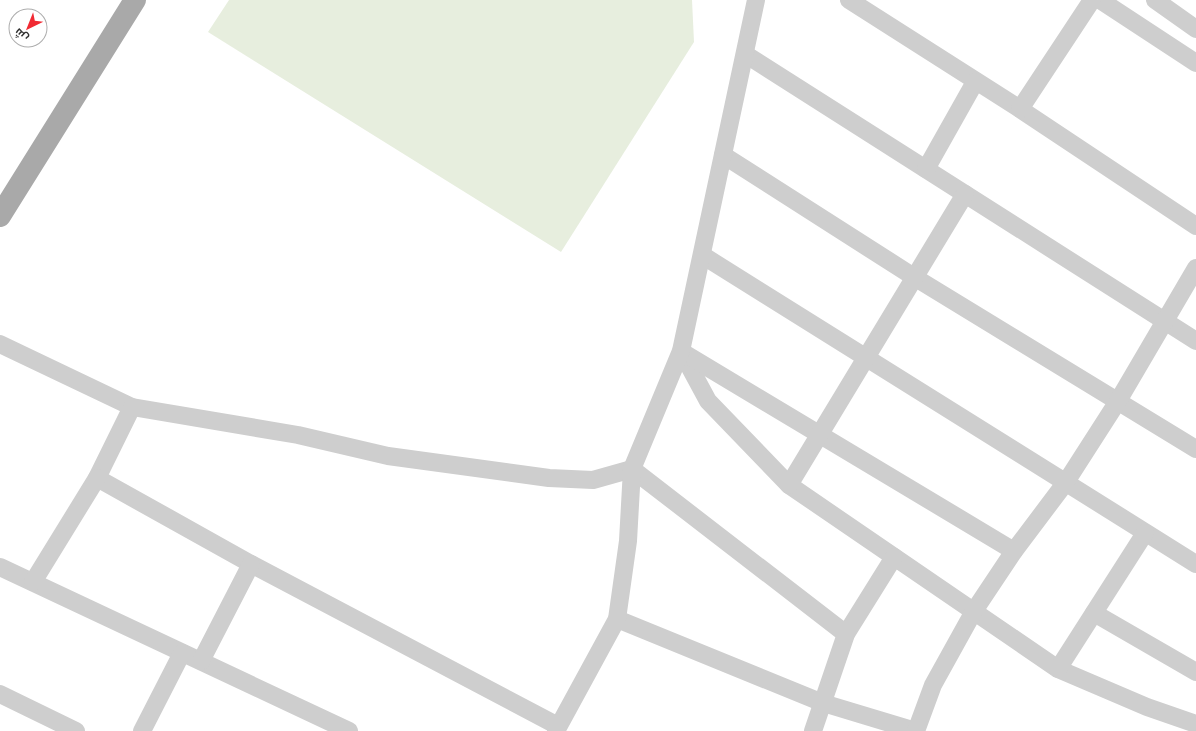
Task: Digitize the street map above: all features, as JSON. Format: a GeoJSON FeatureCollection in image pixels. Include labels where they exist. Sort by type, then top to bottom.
{"type":"FeatureCollection","features":[{"type":"Feature","properties":{"kind":"main road"},"geometry":{"type":"LineString","coordinates":[[0,216],[135,0]]}},
{"type":"Feature","properties":{"kind":"street"},"geometry":{"type":"LineString","coordinates":[[97,478],[251,564],[557,729],[617,619],[628,541],[632,469],[681,351],[756,0]]}},
{"type":"Feature","properties":{"kind":"street"},"geometry":{"type":"LineString","coordinates":[[849,0],[975,82],[1020,109],[1196,226]]}},
{"type":"Feature","properties":{"kind":"street"},"geometry":{"type":"LineString","coordinates":[[1020,109],[1092,0]]}},
{"type":"Feature","properties":{"kind":"street"},"geometry":{"type":"LineString","coordinates":[[1100,0],[1196,63]]}},
{"type":"Feature","properties":{"kind":"street"},"geometry":{"type":"LineString","coordinates":[[1155,0],[1196,29]]}},
{"type":"Feature","properties":{"kind":"street"},"geometry":{"type":"LineString","coordinates":[[745,54],[1196,341]]}},
{"type":"Feature","properties":{"kind":"street"},"geometry":{"type":"LineString","coordinates":[[926,169],[975,82]]}},
{"type":"Feature","properties":{"kind":"street"},"geometry":{"type":"LineString","coordinates":[[723,155],[914,277],[1118,400],[1196,449]]}},
{"type":"Feature","properties":{"kind":"street"},"geometry":{"type":"LineString","coordinates":[[789,485],[965,194]]}},
{"type":"Feature","properties":{"kind":"street"},"geometry":{"type":"LineString","coordinates":[[702,254],[1196,564]]}},
{"type":"Feature","properties":{"kind":"street"},"geometry":{"type":"LineString","coordinates":[[617,619],[824,703],[916,731],[933,685],[974,611],[1014,551],[1066,482],[1118,400],[1196,268]]}},
{"type":"Feature","properties":{"kind":"street"},"geometry":{"type":"LineString","coordinates":[[0,344],[132,407],[298,435],[388,456],[549,478],[593,480],[632,469]]}},
{"type":"Feature","properties":{"kind":"street"},"geometry":{"type":"LineString","coordinates":[[681,351],[1014,551]]}},
{"type":"Feature","properties":{"kind":"street"},"geometry":{"type":"LineString","coordinates":[[681,351],[708,401],[789,485],[1058,669],[1147,708],[1196,724]]}},
{"type":"Feature","properties":{"kind":"street"},"geometry":{"type":"LineString","coordinates":[[32,582],[97,478],[132,407]]}},
{"type":"Feature","properties":{"kind":"street"},"geometry":{"type":"LineString","coordinates":[[632,469],[846,634]]}},
{"type":"Feature","properties":{"kind":"street"},"geometry":{"type":"LineString","coordinates":[[1058,669],[1145,533]]}},
{"type":"Feature","properties":{"kind":"street"},"geometry":{"type":"LineString","coordinates":[[813,731],[824,703],[846,634],[894,557]]}},
{"type":"Feature","properties":{"kind":"street"},"geometry":{"type":"LineString","coordinates":[[201,661],[251,564]]}},
{"type":"Feature","properties":{"kind":"street"},"geometry":{"type":"LineString","coordinates":[[0,567],[349,731]]}},
{"type":"Feature","properties":{"kind":"street"},"geometry":{"type":"LineString","coordinates":[[1094,613],[1196,672]]}},
{"type":"Feature","properties":{"kind":"street"},"geometry":{"type":"LineString","coordinates":[[142,731],[182,653]]}},
{"type":"Feature","properties":{"kind":"street"},"geometry":{"type":"LineString","coordinates":[[0,694],[76,731]]}},
{"type":"Feature","properties":{"kind":"green space"},"geometry":{"type":"Polygon","coordinates":[[[229,0],[692,0],[694,42],[561,252],[208,32],[229,0]]]}}]}
